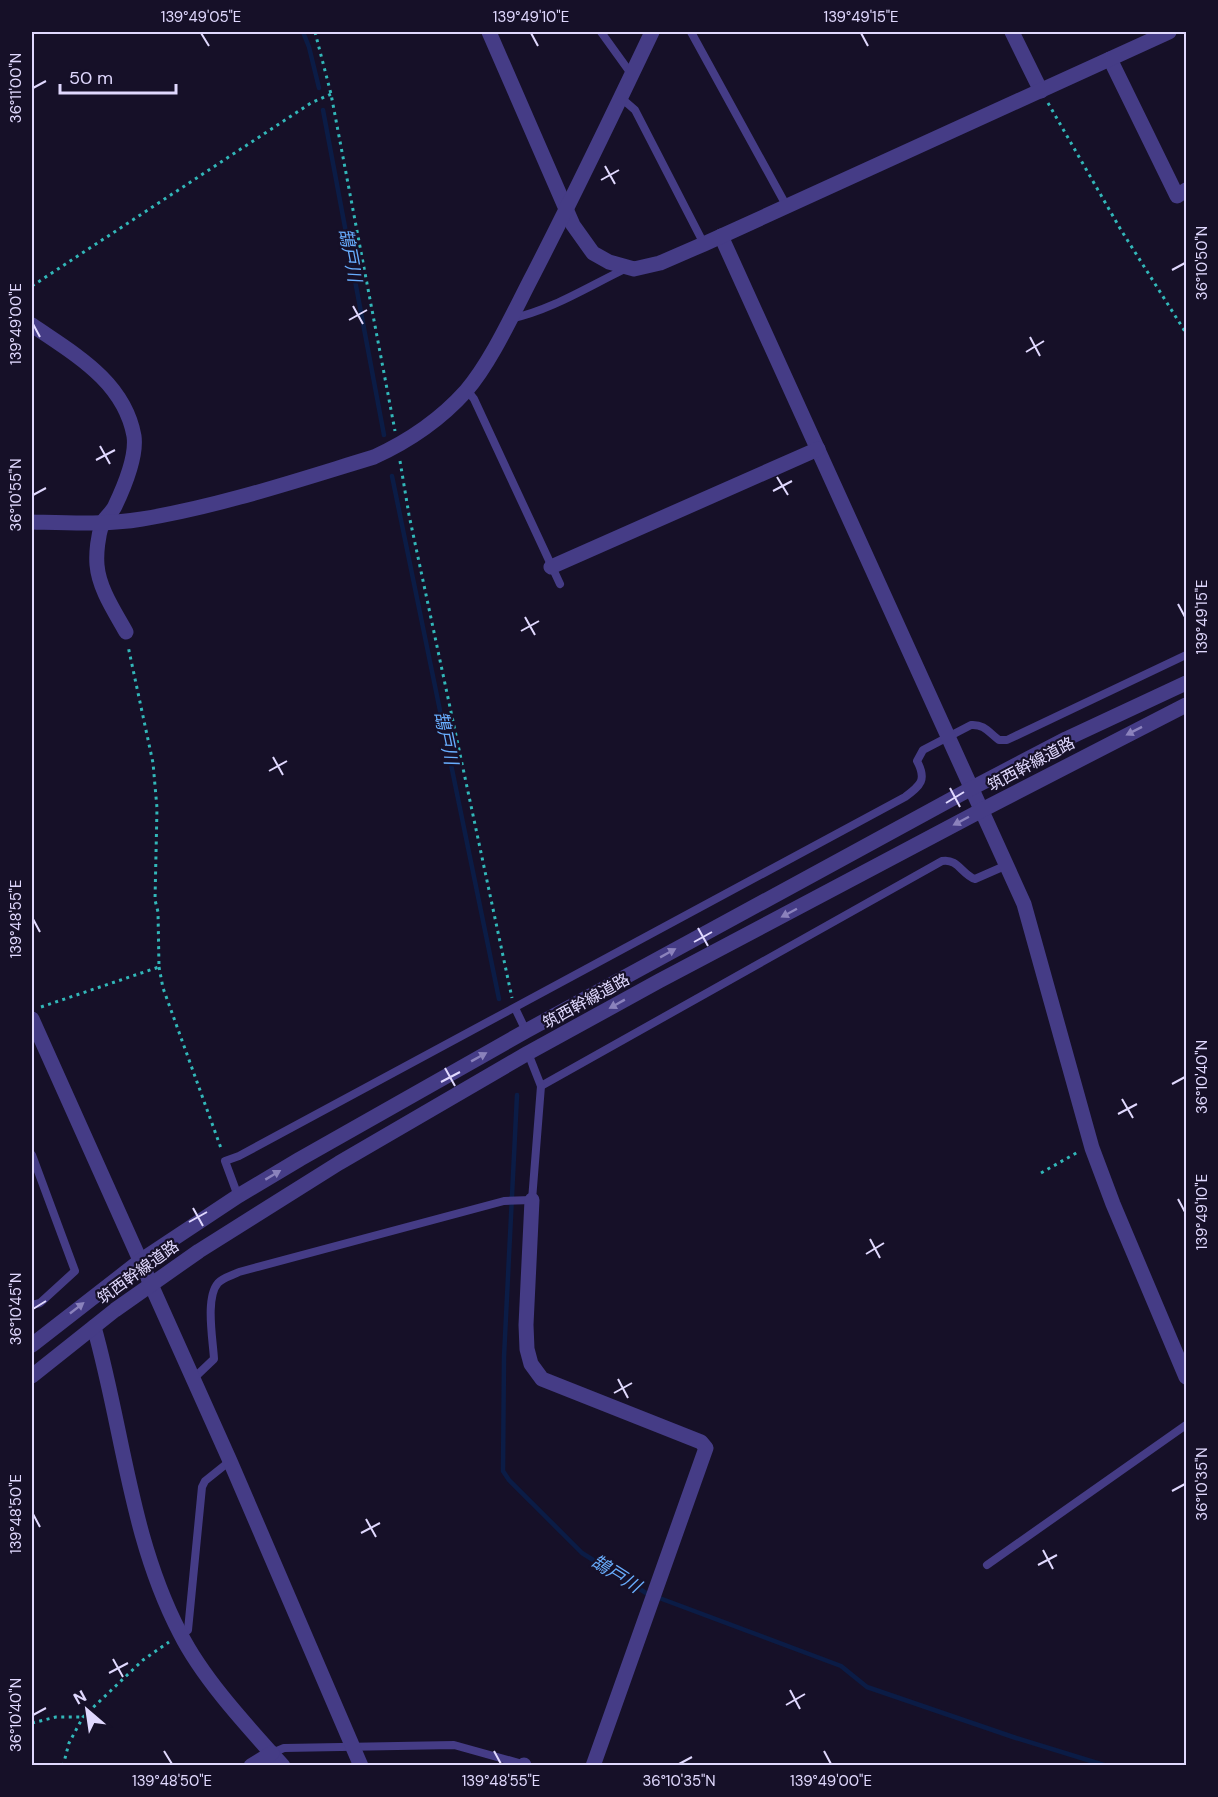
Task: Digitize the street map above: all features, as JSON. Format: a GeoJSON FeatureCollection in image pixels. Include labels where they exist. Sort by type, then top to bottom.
{"type":"FeatureCollection","features":[{"type":"Feature","properties":{"kind":"street"},"geometry":{"type":"LineString","coordinates":[[489,32],[573,225],[593,253],[609,262],[634,269],[660,263],[704,244],[1169,32]]}},
{"type":"Feature","properties":{"kind":"street"},"geometry":{"type":"LineString","coordinates":[[32,522],[102,523],[141,519],[192,509],[374,457],[398,446],[444,413],[467,390],[510,320],[652,32]]}},
{"type":"Feature","properties":{"kind":"street"},"geometry":{"type":"LineString","coordinates":[[1012,32],[1041,91]]}},
{"type":"Feature","properties":{"kind":"street"},"geometry":{"type":"LineString","coordinates":[[1110,59],[1177,196],[1186,190]]}},
{"type":"Feature","properties":{"kind":"street"},"geometry":{"type":"LineString","coordinates":[[721,236],[1007,865],[1030,922],[1092,1148],[1113,1204],[1186,1377]]}},
{"type":"Feature","properties":{"kind":"street"},"geometry":{"type":"LineString","coordinates":[[32,325],[82,359],[111,386],[120,400],[134,437],[134,450],[129,469],[114,508],[102,523],[97,565],[108,599],[126,632]]}},
{"type":"Feature","properties":{"kind":"street"},"geometry":{"type":"LineString","coordinates":[[551,567],[818,449]]}},
{"type":"Feature","properties":{"kind":"street","name":"筑西幹線道路"},"geometry":{"type":"LineString","coordinates":[[32,1345],[140,1262],[238,1196],[300,1159],[526,1031],[972,788],[1066,739],[1186,683]]}},
{"type":"Feature","properties":{"kind":"street","name":"筑西幹線道路"},"geometry":{"type":"LineString","coordinates":[[32,1376],[150,1285],[199,1251],[281,1198],[528,1053],[982,810],[1186,705]]}},
{"type":"Feature","properties":{"kind":"street"},"geometry":{"type":"LineString","coordinates":[[32,1019],[230,1461],[361,1766]]}},
{"type":"Feature","properties":{"kind":"street"},"geometry":{"type":"LineString","coordinates":[[532,1200],[526,1325],[526,1349],[531,1364],[543,1379],[701,1442],[706,1448],[593,1766]]}},
{"type":"Feature","properties":{"kind":"street"},"geometry":{"type":"LineString","coordinates":[[94,1327],[130,1491],[158,1587],[180,1635],[230,1705],[283,1766]]}},
{"type":"Feature","properties":{"kind":"street"},"geometry":{"type":"LineString","coordinates":[[251,1766],[272,1753]]}},
{"type":"Feature","properties":{"kind":"lane"},"geometry":{"type":"LineString","coordinates":[[601,32],[632,75]]}},
{"type":"Feature","properties":{"kind":"lane"},"geometry":{"type":"LineString","coordinates":[[691,32],[786,205]]}},
{"type":"Feature","properties":{"kind":"lane"},"geometry":{"type":"LineString","coordinates":[[620,97],[635,110],[704,244]]}},
{"type":"Feature","properties":{"kind":"lane"},"geometry":{"type":"LineString","coordinates":[[510,320],[526,316],[576,295],[628,267]]}},
{"type":"Feature","properties":{"kind":"lane"},"geometry":{"type":"LineString","coordinates":[[467,390],[474,399],[560,584]]}},
{"type":"Feature","properties":{"kind":"lane"},"geometry":{"type":"LineString","coordinates":[[238,1196],[225,1161],[239,1156],[905,797],[918,787],[922,780],[922,772],[916,761],[923,750],[971,725],[978,724],[999,740],[1007,740],[1186,655]]}},
{"type":"Feature","properties":{"kind":"lane"},"geometry":{"type":"LineString","coordinates":[[541,1086],[942,861],[951,860],[960,866],[970,878],[975,879],[1007,865]]}},
{"type":"Feature","properties":{"kind":"lane"},"geometry":{"type":"LineString","coordinates":[[515,1008],[526,1031]]}},
{"type":"Feature","properties":{"kind":"lane"},"geometry":{"type":"LineString","coordinates":[[193,1379],[214,1359],[210,1306],[218,1282],[239,1272],[504,1201],[532,1200],[541,1086],[528,1053]]}},
{"type":"Feature","properties":{"kind":"lane"},"geometry":{"type":"LineString","coordinates":[[32,1155],[75,1271],[40,1303],[32,1305]]}},
{"type":"Feature","properties":{"kind":"lane"},"geometry":{"type":"LineString","coordinates":[[987,1565],[1186,1425]]}},
{"type":"Feature","properties":{"kind":"lane"},"geometry":{"type":"LineString","coordinates":[[180,1635],[188,1630],[202,1487],[205,1481],[230,1461]]}},
{"type":"Feature","properties":{"kind":"lane"},"geometry":{"type":"LineString","coordinates":[[272,1753],[284,1748],[454,1745],[525,1765]]}},
{"type":"Feature","properties":{"kind":"path"},"geometry":{"type":"LineString","coordinates":[[315,32],[331,94],[409,515],[515,1008]]}},
{"type":"Feature","properties":{"kind":"path"},"geometry":{"type":"LineString","coordinates":[[1041,91],[1121,230],[1186,333]]}},
{"type":"Feature","properties":{"kind":"path"},"geometry":{"type":"LineString","coordinates":[[32,286],[312,103],[331,94]]}},
{"type":"Feature","properties":{"kind":"path"},"geometry":{"type":"LineString","coordinates":[[126,632],[153,764],[157,808],[155,900],[158,912],[159,967],[163,988],[225,1161]]}},
{"type":"Feature","properties":{"kind":"path"},"geometry":{"type":"LineString","coordinates":[[32,1010],[159,967]]}},
{"type":"Feature","properties":{"kind":"path"},"geometry":{"type":"LineString","coordinates":[[1041,1173],[1072,1155],[1092,1148]]}},
{"type":"Feature","properties":{"kind":"path"},"geometry":{"type":"LineString","coordinates":[[63,1766],[69,1743],[83,1717],[142,1660],[180,1635]]}},
{"type":"Feature","properties":{"kind":"path"},"geometry":{"type":"LineString","coordinates":[[32,1723],[56,1717],[83,1717]]}},
{"type":"Feature","properties":{"kind":"waterway","name":"鵠戸川"},"geometry":{"type":"LineString","coordinates":[[303,32],[319,88]]}},
{"type":"Feature","properties":{"kind":"waterway","name":"鵠戸川"},"geometry":{"type":"LineString","coordinates":[[323,110],[384,435]]}},
{"type":"Feature","properties":{"kind":"waterway","name":"鵠戸川"},"geometry":{"type":"LineString","coordinates":[[392,476],[499,999]]}},
{"type":"Feature","properties":{"kind":"waterway","name":"鵠戸川"},"geometry":{"type":"LineString","coordinates":[[517,1095],[504,1357],[503,1471],[509,1480],[582,1553],[646,1593],[841,1666],[867,1687],[1016,1738],[1107,1766]]}}]}
